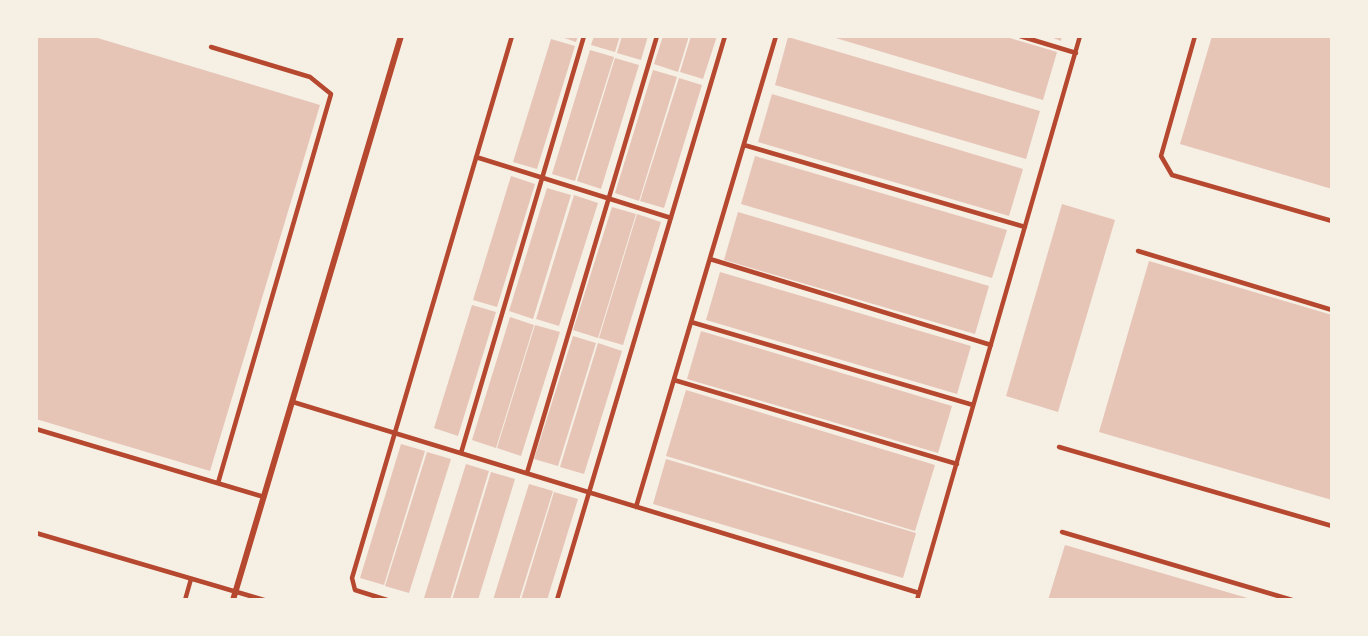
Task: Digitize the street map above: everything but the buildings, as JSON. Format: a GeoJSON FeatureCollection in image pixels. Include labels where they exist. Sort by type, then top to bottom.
{"type":"FeatureCollection","features":[{"type":"Feature","properties":{"kind":"street"},"geometry":{"type":"LineString","coordinates":[[233,600],[401,36]]}},
{"type":"Feature","properties":{"kind":"lane"},"geometry":{"type":"LineString","coordinates":[[387,600],[355,590],[352,578],[512,36]]}},
{"type":"Feature","properties":{"kind":"lane"},"geometry":{"type":"LineString","coordinates":[[461,453],[584,36]]}},
{"type":"Feature","properties":{"kind":"lane"},"geometry":{"type":"LineString","coordinates":[[526,473],[657,36]]}},
{"type":"Feature","properties":{"kind":"lane"},"geometry":{"type":"LineString","coordinates":[[557,600],[725,36]]}},
{"type":"Feature","properties":{"kind":"lane"},"geometry":{"type":"LineString","coordinates":[[636,507],[776,36]]}},
{"type":"Feature","properties":{"kind":"lane"},"geometry":{"type":"LineString","coordinates":[[1020,36],[1076,53]]}},
{"type":"Feature","properties":{"kind":"lane"},"geometry":{"type":"LineString","coordinates":[[917,600],[1080,36]]}},
{"type":"Feature","properties":{"kind":"lane"},"geometry":{"type":"LineString","coordinates":[[1196,36],[1161,156],[1172,175],[1332,221]]}},
{"type":"Feature","properties":{"kind":"lane"},"geometry":{"type":"LineString","coordinates":[[211,47],[310,77],[331,94],[218,483]]}},
{"type":"Feature","properties":{"kind":"lane"},"geometry":{"type":"LineString","coordinates":[[744,145],[1025,227]]}},
{"type":"Feature","properties":{"kind":"lane"},"geometry":{"type":"LineString","coordinates":[[477,157],[671,218]]}},
{"type":"Feature","properties":{"kind":"lane"},"geometry":{"type":"LineString","coordinates":[[1138,251],[1332,310]]}},
{"type":"Feature","properties":{"kind":"lane"},"geometry":{"type":"LineString","coordinates":[[710,259],[991,345]]}},
{"type":"Feature","properties":{"kind":"lane"},"geometry":{"type":"LineString","coordinates":[[691,322],[974,405]]}},
{"type":"Feature","properties":{"kind":"lane"},"geometry":{"type":"LineString","coordinates":[[674,380],[957,464]]}},
{"type":"Feature","properties":{"kind":"lane"},"geometry":{"type":"LineString","coordinates":[[293,402],[919,593]]}},
{"type":"Feature","properties":{"kind":"lane"},"geometry":{"type":"LineString","coordinates":[[36,429],[264,497]]}},
{"type":"Feature","properties":{"kind":"lane"},"geometry":{"type":"LineString","coordinates":[[1059,447],[1332,526]]}},
{"type":"Feature","properties":{"kind":"lane"},"geometry":{"type":"LineString","coordinates":[[1062,532],[1292,600]]}},
{"type":"Feature","properties":{"kind":"lane"},"geometry":{"type":"LineString","coordinates":[[36,533],[264,600]]}},
{"type":"Feature","properties":{"kind":"lane"},"geometry":{"type":"LineString","coordinates":[[185,600],[191,579]]}}]}
